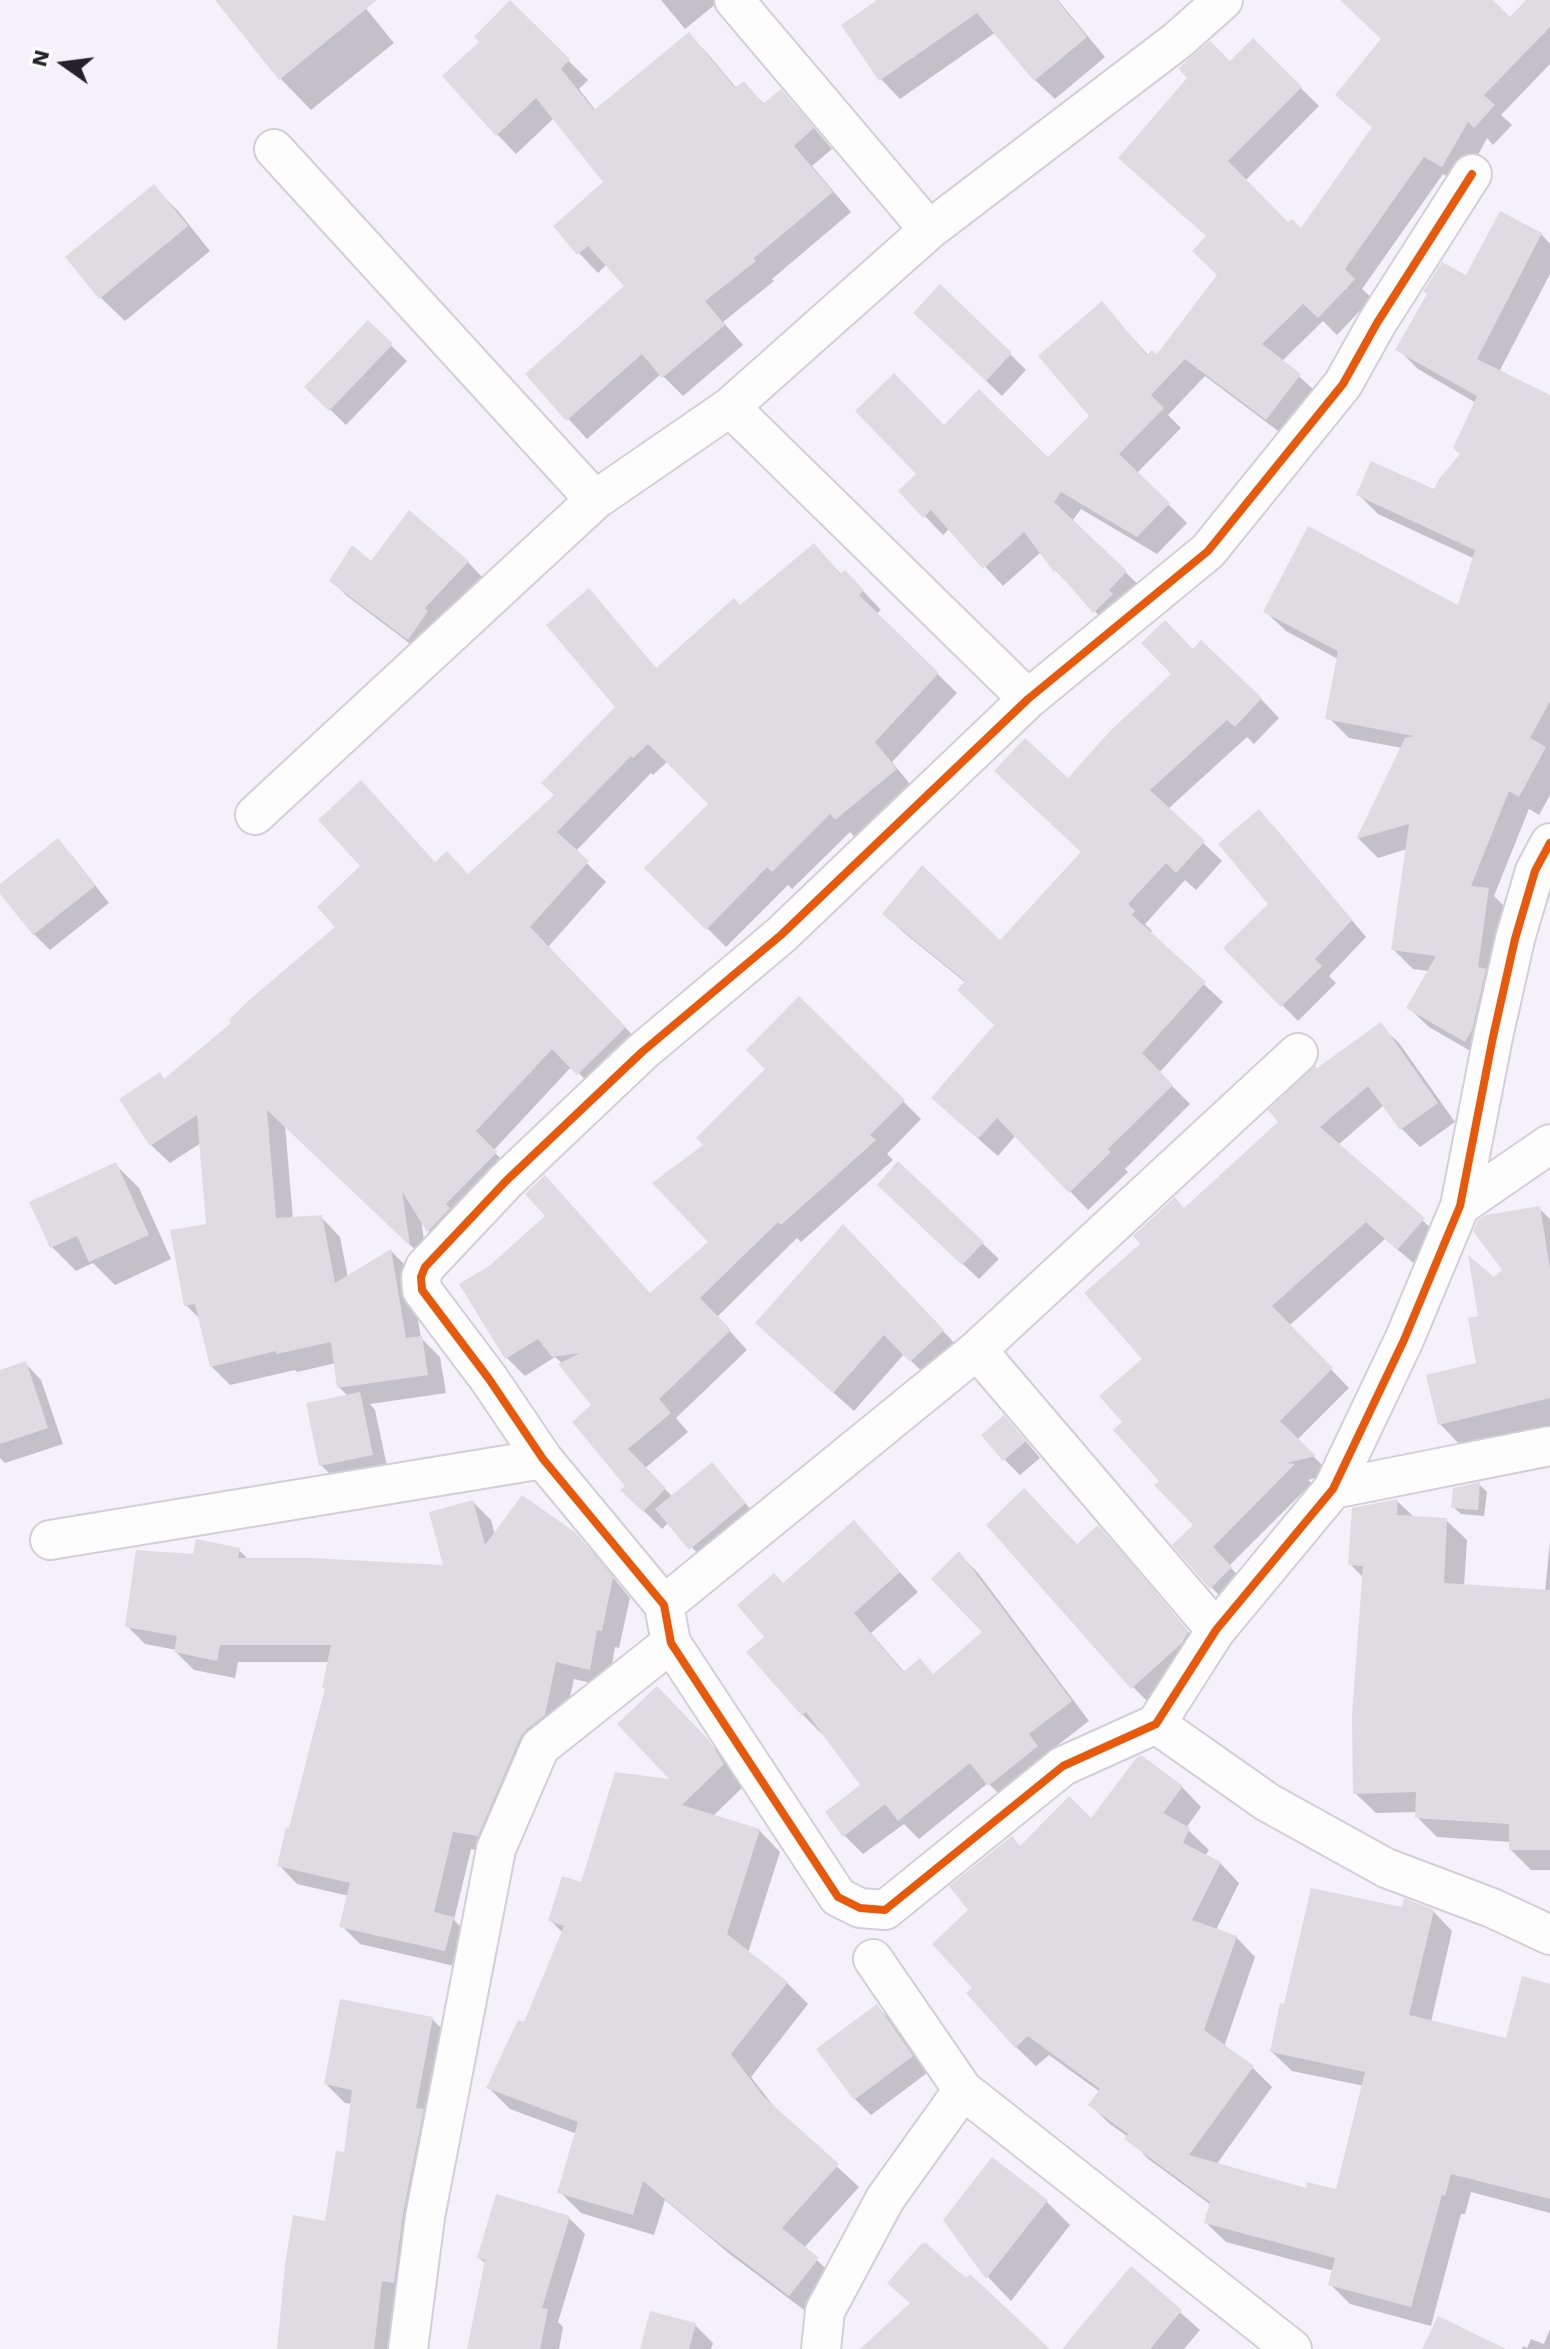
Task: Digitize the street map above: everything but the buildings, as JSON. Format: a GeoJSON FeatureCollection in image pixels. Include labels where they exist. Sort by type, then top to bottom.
{"type":"FeatureCollection","features":[{"type":"Feature","properties":{"kind":"street"},"geometry":{"type":"LineString","coordinates":[[734,0],[929,230]]}},
{"type":"Feature","properties":{"kind":"street"},"geometry":{"type":"LineString","coordinates":[[255,815],[595,500],[730,407],[929,230],[1178,40],[1223,0]]}},
{"type":"Feature","properties":{"kind":"street"},"geometry":{"type":"LineString","coordinates":[[274,149],[595,500]]}},
{"type":"Feature","properties":{"kind":"street"},"geometry":{"type":"LineString","coordinates":[[1472,174],[1377,323],[1343,384],[1208,551],[1028,699],[781,935],[619,1074],[506,1181],[425,1267],[421,1277],[422,1290],[489,1379],[543,1459],[664,1605],[671,1643],[838,1897],[860,1908],[885,1910],[1063,1766],[1156,1724],[1216,1630],[1333,1489],[1404,1340],[1460,1206],[1515,939],[1535,871],[1550,843]]}},
{"type":"Feature","properties":{"kind":"street"},"geometry":{"type":"LineString","coordinates":[[730,407],[1028,699]]}},
{"type":"Feature","properties":{"kind":"street"},"geometry":{"type":"LineString","coordinates":[[664,1605],[977,1350],[1298,1053]]}},
{"type":"Feature","properties":{"kind":"street"},"geometry":{"type":"LineString","coordinates":[[1460,1206],[1550,1144]]}},
{"type":"Feature","properties":{"kind":"street"},"geometry":{"type":"LineString","coordinates":[[977,1350],[1216,1630]]}},
{"type":"Feature","properties":{"kind":"street"},"geometry":{"type":"LineString","coordinates":[[1333,1489],[1550,1446]]}},
{"type":"Feature","properties":{"kind":"street"},"geometry":{"type":"LineString","coordinates":[[50,1540],[543,1459]]}},
{"type":"Feature","properties":{"kind":"street"},"geometry":{"type":"LineString","coordinates":[[408,2349],[425,2217],[496,1849],[540,1747],[671,1643]]}},
{"type":"Feature","properties":{"kind":"street"},"geometry":{"type":"LineString","coordinates":[[1156,1724],[1267,1802],[1386,1868],[1492,1908],[1550,1935]]}},
{"type":"Feature","properties":{"kind":"street"},"geometry":{"type":"LineString","coordinates":[[873,1959],[963,2090],[1292,2349]]}},
{"type":"Feature","properties":{"kind":"street"},"geometry":{"type":"LineString","coordinates":[[821,2349],[825,2311],[885,2199],[963,2090]]}},
{"type":"Feature","properties":{"kind":"cycle path"},"geometry":{"type":"LineString","coordinates":[[1472,174],[1377,323],[1343,384],[1208,551],[1028,699],[781,935],[642,1052],[506,1181],[425,1267],[421,1277],[422,1290],[489,1379],[543,1459],[664,1605],[671,1643],[838,1897],[860,1908],[885,1910],[1063,1766],[1156,1724],[1216,1630],[1333,1489],[1404,1340],[1460,1206],[1515,939],[1535,871],[1550,843]]}}]}
